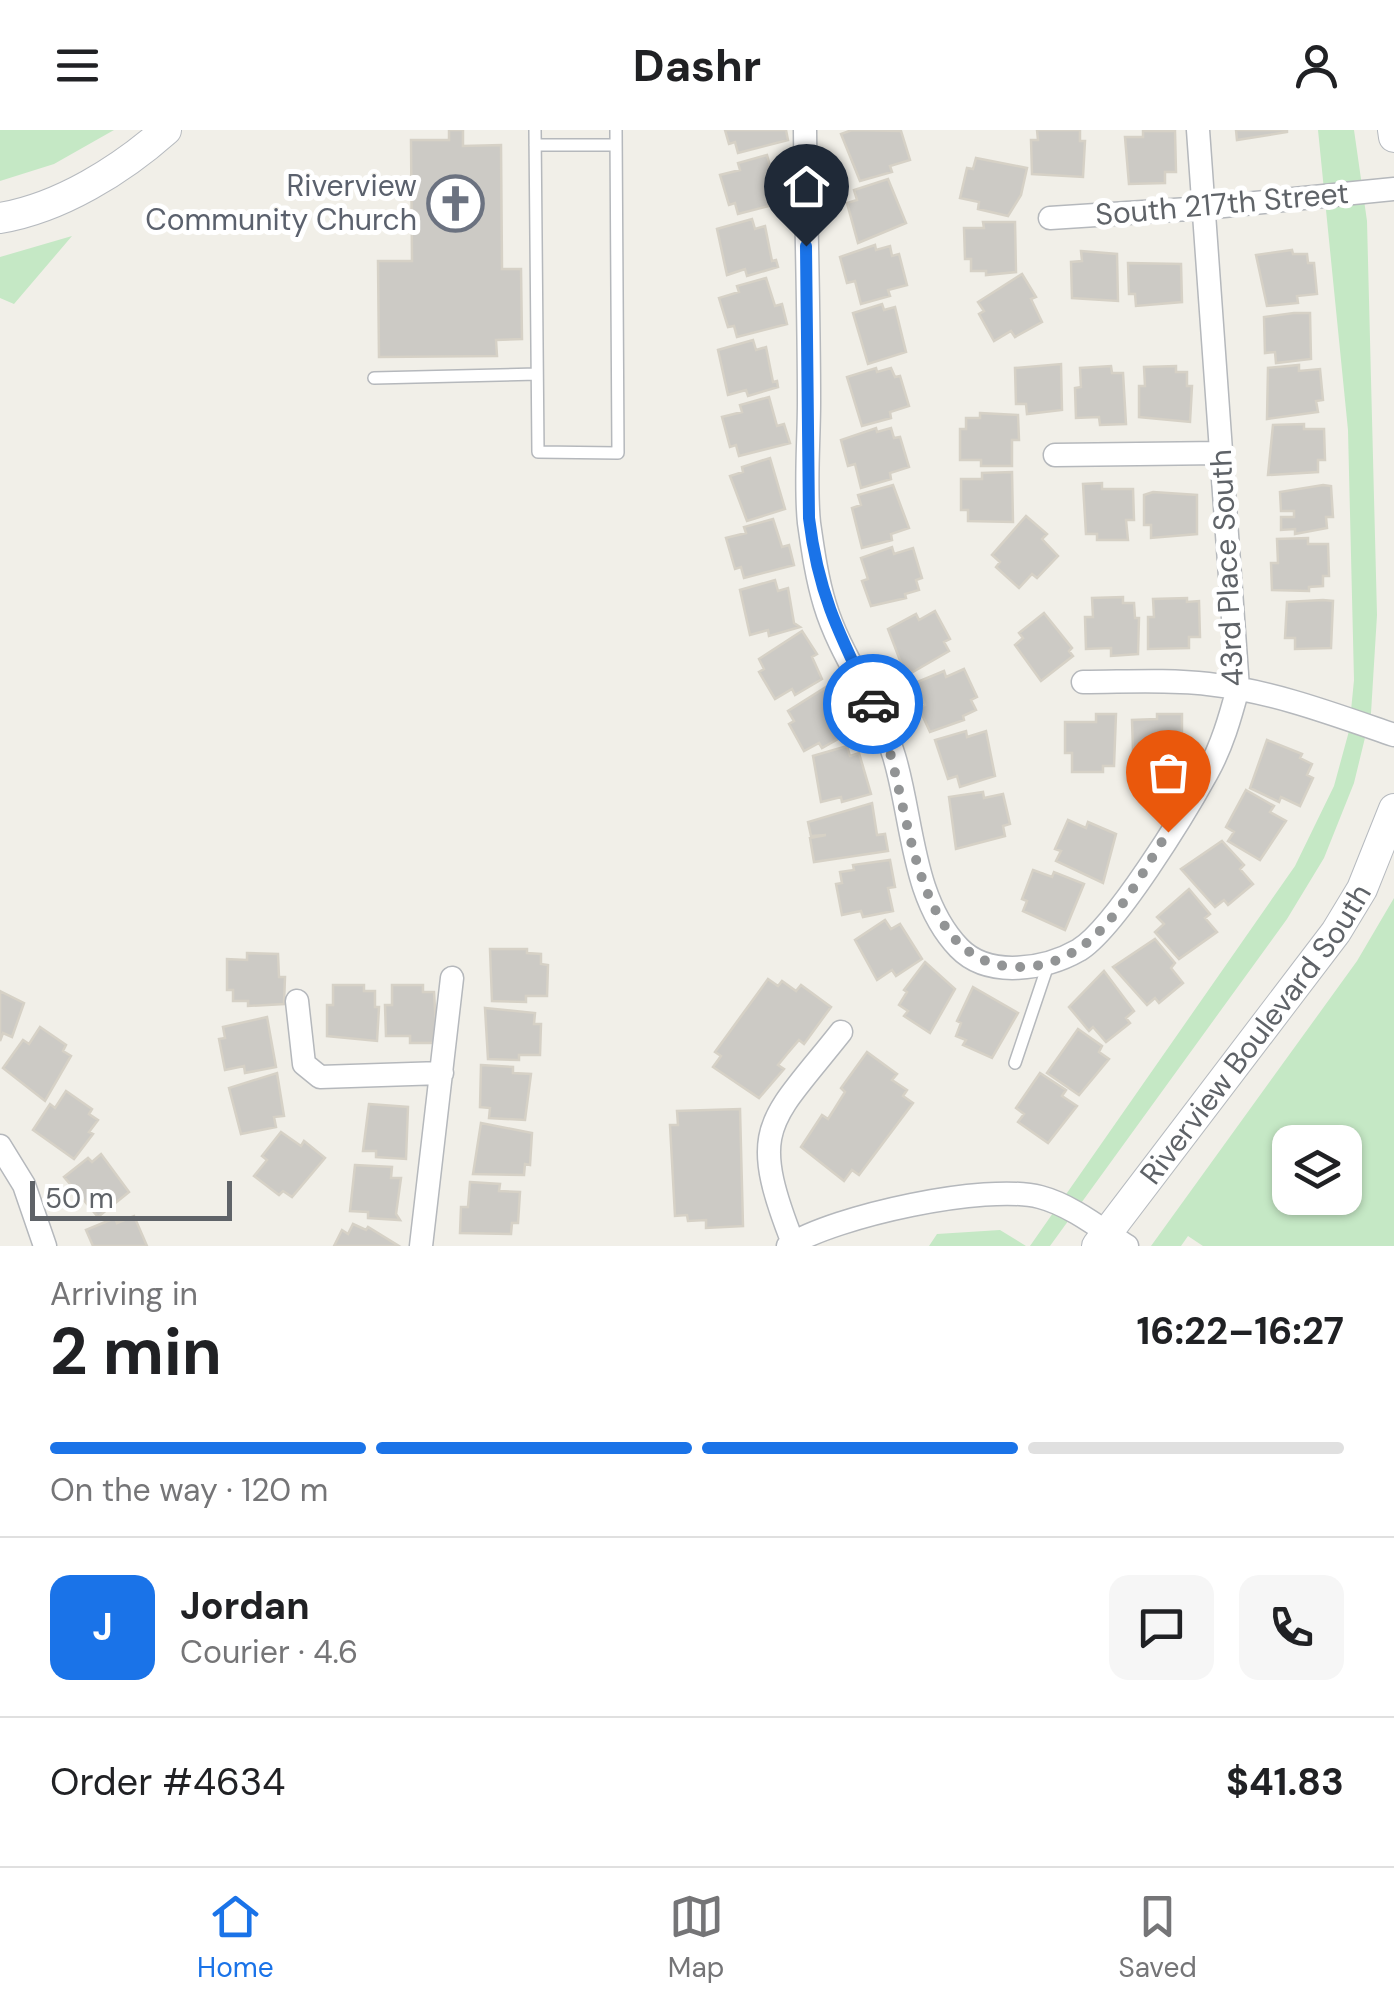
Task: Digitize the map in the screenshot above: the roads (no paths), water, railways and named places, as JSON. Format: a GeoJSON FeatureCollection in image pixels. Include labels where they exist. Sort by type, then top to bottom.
{"type":"FeatureCollection","features":[{"type":"Feature","properties":{"kind":"street"},"geometry":{"type":"LineString","coordinates":[[0,218],[32,210],[92,183],[166,130]]}},
{"type":"Feature","properties":{"kind":"street","name":"43rd Place South"},"geometry":{"type":"LineString","coordinates":[[805,130],[809,518],[826,608],[885,731],[922,880],[939,920],[961,950],[996,966],[1014,967],[1048,965],[1088,944],[1111,920],[1206,774],[1228,728],[1238,688],[1198,130]]}},
{"type":"Feature","properties":{"kind":"street","name":"South 217th Street"},"geometry":{"type":"LineString","coordinates":[[1050,218],[1204,208],[1394,188]]}},
{"type":"Feature","properties":{"kind":"street"},"geometry":{"type":"LineString","coordinates":[[1055,456],[1222,453]]}},
{"type":"Feature","properties":{"kind":"street"},"geometry":{"type":"LineString","coordinates":[[1084,682],[1202,683],[1238,688],[1310,706],[1394,736]]}},
{"type":"Feature","properties":{"kind":"street","name":"Riverview Boulevard South"},"geometry":{"type":"LineString","coordinates":[[1110,1242],[1336,932],[1362,888],[1394,809]]}},
{"type":"Feature","properties":{"kind":"street"},"geometry":{"type":"LineString","coordinates":[[421,1246],[452,978]]}},
{"type":"Feature","properties":{"kind":"street"},"geometry":{"type":"LineString","coordinates":[[296,1001],[304,1064],[320,1077],[442,1072]]}},
{"type":"Feature","properties":{"kind":"street"},"geometry":{"type":"LineString","coordinates":[[841,1032],[775,1116],[768,1134],[772,1182],[790,1244],[869,1215],[961,1198],[1019,1193],[1044,1198],[1110,1242]]}},
{"type":"Feature","properties":{"kind":"street"},"geometry":{"type":"LineString","coordinates":[[0,1146],[24,1185],[45,1246]]}},
{"type":"Feature","properties":{"kind":"lane"},"geometry":{"type":"LineString","coordinates":[[534,130],[538,452],[618,453],[616,130]]}},
{"type":"Feature","properties":{"kind":"lane"},"geometry":{"type":"LineString","coordinates":[[535,145],[616,145]]}},
{"type":"Feature","properties":{"kind":"lane"},"geometry":{"type":"LineString","coordinates":[[374,378],[538,374]]}},
{"type":"Feature","properties":{"kind":"lane"},"geometry":{"type":"LineString","coordinates":[[1015,1063],[1048,965]]}},
{"type":"Feature","properties":{"kind":"place","name":"Riverview Community Church"},"geometry":{"type":"Point","coordinates":[456,203]}}]}
